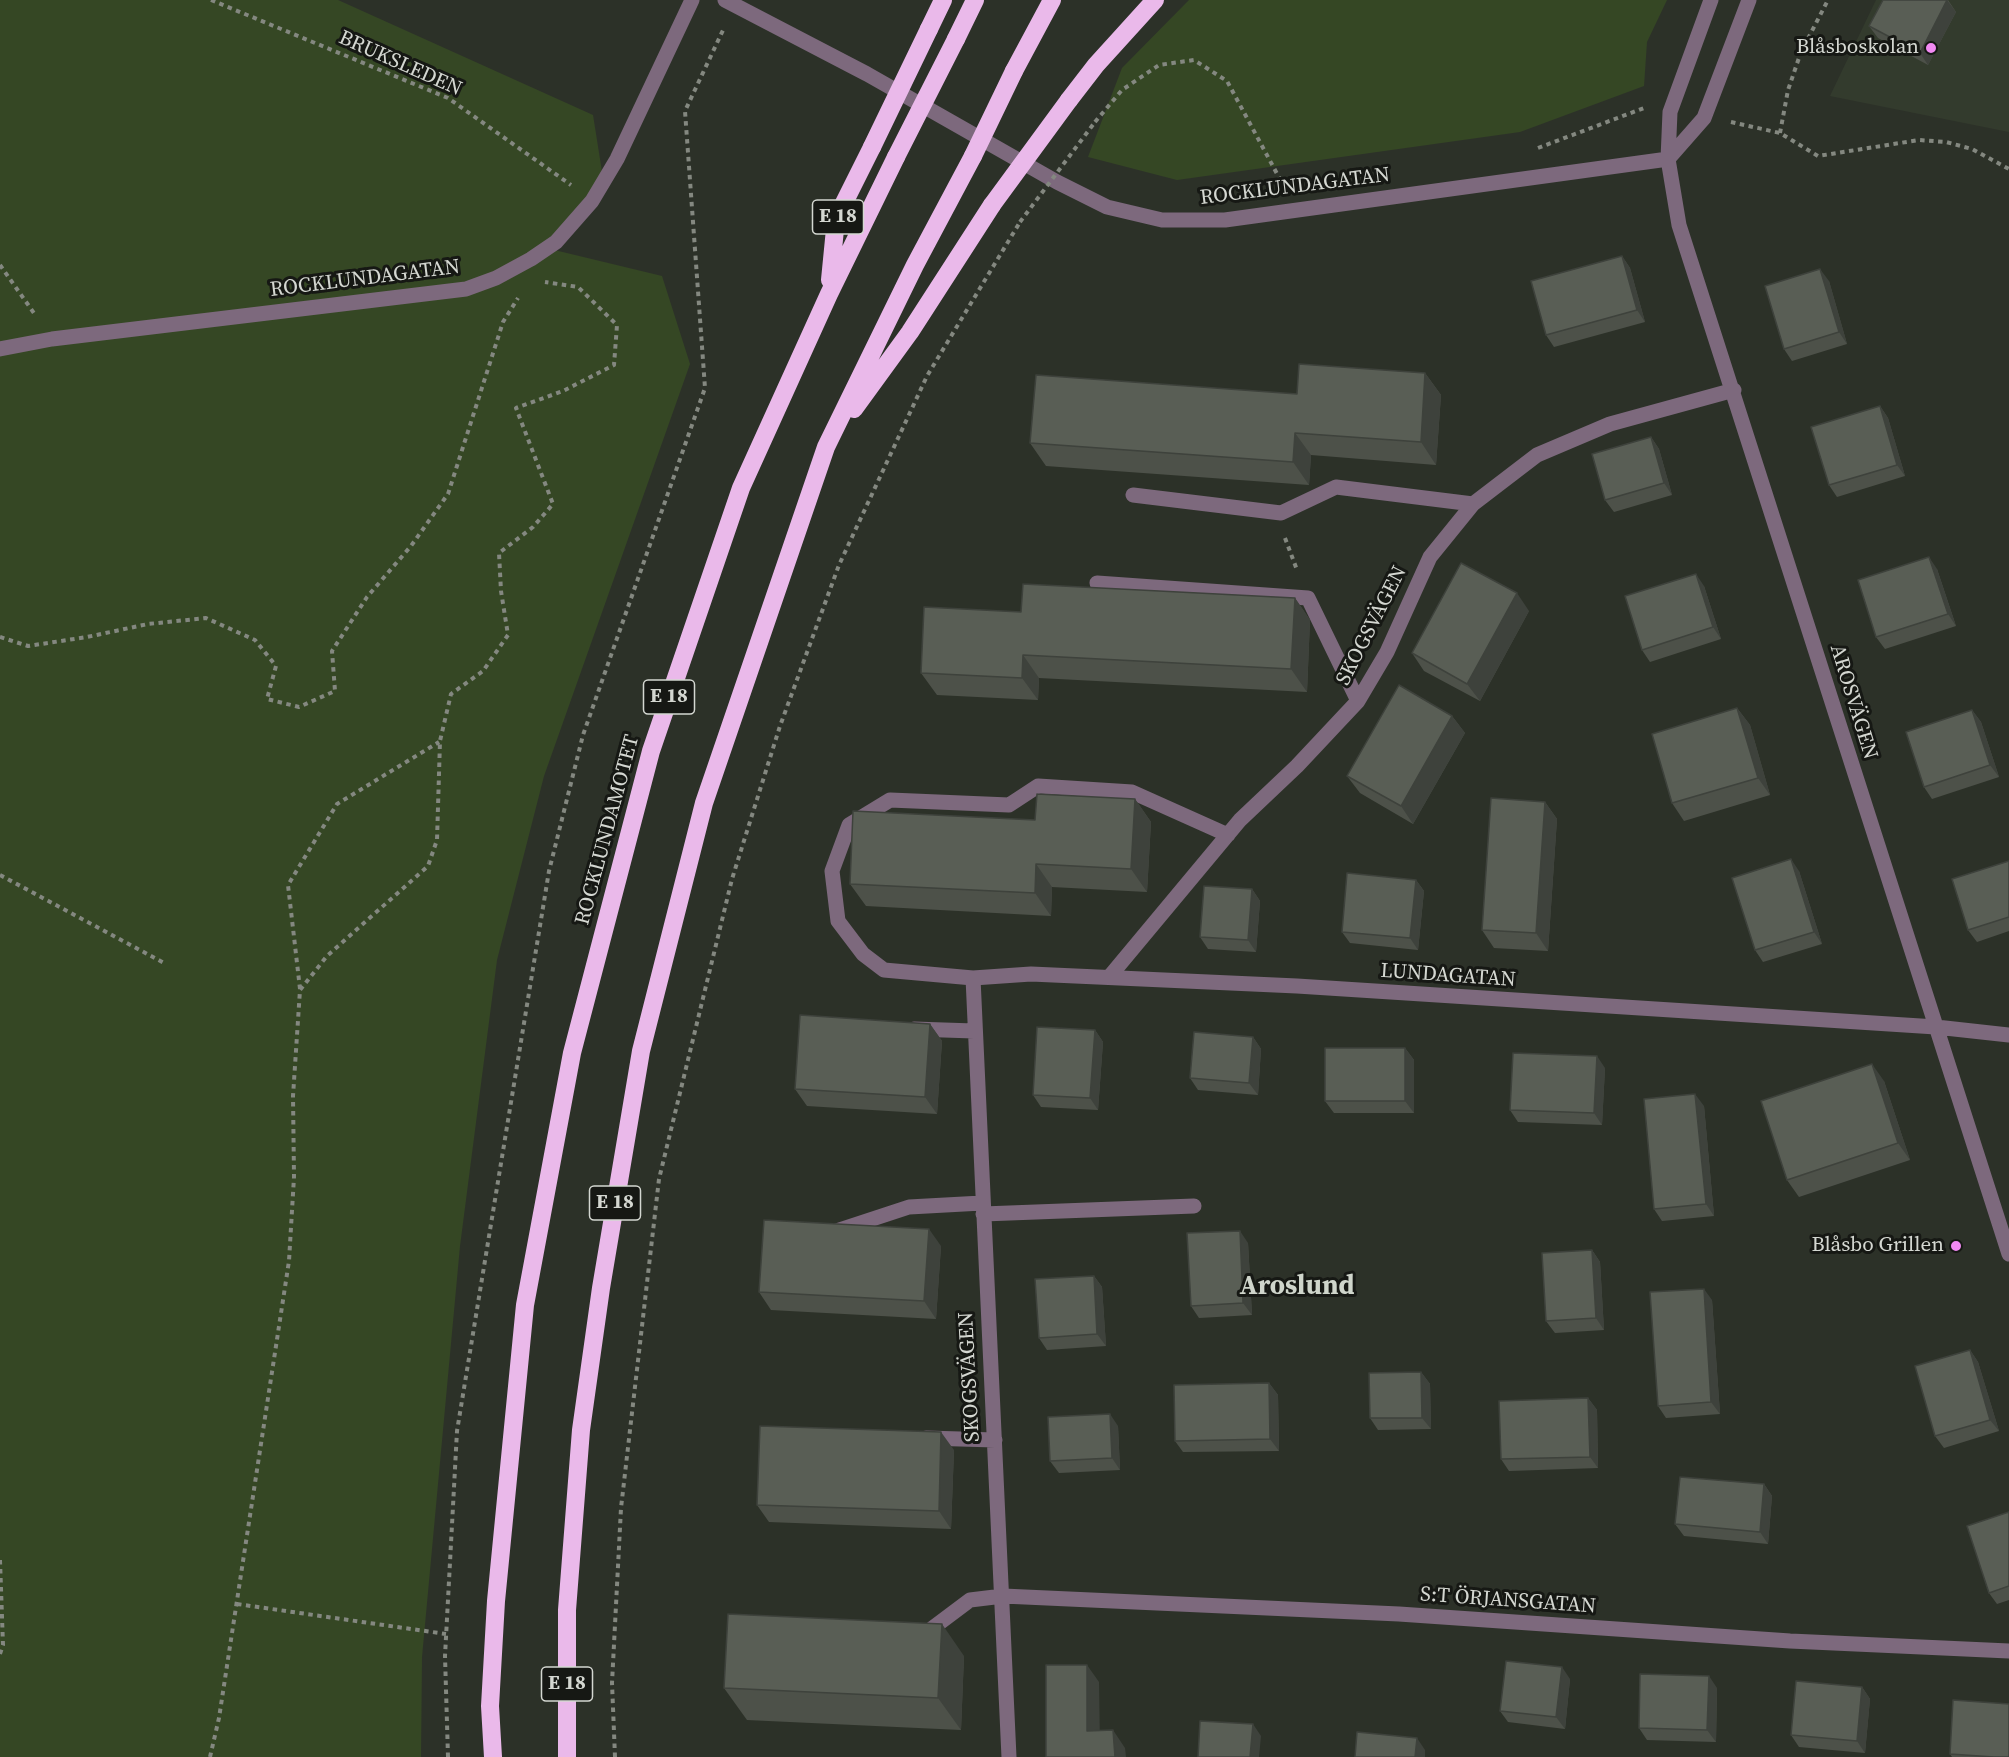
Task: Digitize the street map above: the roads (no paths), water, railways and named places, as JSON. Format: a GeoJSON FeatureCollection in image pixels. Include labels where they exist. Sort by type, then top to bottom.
{"type":"FeatureCollection","features":[{"type":"Feature","properties":{"kind":"highway","name":"E 18"},"geometry":{"type":"LineString","coordinates":[[829,294],[836,219],[943,0]]}},
{"type":"Feature","properties":{"kind":"highway","name":"E 18"},"geometry":{"type":"LineString","coordinates":[[829,294],[975,0]]}},
{"type":"Feature","properties":{"kind":"highway","name":"E 18"},"geometry":{"type":"LineString","coordinates":[[567,1757],[567,1610],[581,1430],[601,1288],[641,1051],[704,802],[826,447],[1014,71],[1052,0]]}},
{"type":"Feature","properties":{"kind":"highway","name":"E 18"},"geometry":{"type":"LineString","coordinates":[[826,447],[910,332],[992,205],[1069,100],[1096,65],[1155,0]]}},
{"type":"Feature","properties":{"kind":"highway","name":"ROCKLUNDAMOTET"},"geometry":{"type":"LineString","coordinates":[[493,1757],[490,1706],[495,1613],[525,1305],[572,1053],[651,751],[741,488],[829,294]]}},
{"type":"Feature","properties":{"kind":"street","name":"ROCKLUNDAGATAN"},"geometry":{"type":"LineString","coordinates":[[0,349],[52,339],[466,289],[496,278],[556,242],[592,201],[616,159],[692,0]]}},
{"type":"Feature","properties":{"kind":"street","name":"AROSVÄGEN"},"geometry":{"type":"LineString","coordinates":[[1711,0],[1670,112],[1668,159],[1679,225],[1734,390],[1859,791],[2009,1254]]}},
{"type":"Feature","properties":{"kind":"street"},"geometry":{"type":"LineString","coordinates":[[1668,159],[1704,118],[1749,0]]}},
{"type":"Feature","properties":{"kind":"street","name":"ROCKLUNDAGATAN"},"geometry":{"type":"LineString","coordinates":[[730,2],[867,74],[1057,182],[1107,207],[1162,220],[1225,220],[1668,159]]}},
{"type":"Feature","properties":{"kind":"street","name":"SKOGSVÄGEN"},"geometry":{"type":"LineString","coordinates":[[1110,976],[1228,835],[1358,701],[1387,652],[1430,557],[1473,504],[1538,455],[1610,424],[1734,390]]}},
{"type":"Feature","properties":{"kind":"street"},"geometry":{"type":"LineString","coordinates":[[1133,495],[1281,513],[1336,487],[1473,504]]}},
{"type":"Feature","properties":{"kind":"street"},"geometry":{"type":"LineString","coordinates":[[1097,583],[1308,598],[1358,701]]}},
{"type":"Feature","properties":{"kind":"street","name":"LUNDAGATAN"},"geometry":{"type":"LineString","coordinates":[[1228,835],[1132,792],[1038,786],[1009,805],[890,800],[849,825],[832,871],[838,921],[863,954],[884,970],[973,978],[1031,974],[1110,976],[1936,1028],[2009,1035]]}},
{"type":"Feature","properties":{"kind":"street","name":"SKOGSVÄGEN"},"geometry":{"type":"LineString","coordinates":[[973,978],[1009,1757]]}},
{"type":"Feature","properties":{"kind":"street"},"geometry":{"type":"LineString","coordinates":[[904,1029],[974,1031]]}},
{"type":"Feature","properties":{"kind":"street"},"geometry":{"type":"LineString","coordinates":[[818,1233],[827,1233],[909,1207],[983,1209],[1194,1206]]}},
{"type":"Feature","properties":{"kind":"street"},"geometry":{"type":"LineString","coordinates":[[914,1438],[995,1440]]}},
{"type":"Feature","properties":{"kind":"street","name":"S:T ÖRJANSGATAN"},"geometry":{"type":"LineString","coordinates":[[907,1638],[919,1638],[970,1600],[1003,1596],[1399,1614],[1790,1641],[2009,1651]]}},
{"type":"Feature","properties":{"kind":"place","name":"Blåsboskolan"},"geometry":{"type":"Point","coordinates":[1931,48]}},
{"type":"Feature","properties":{"kind":"place","name":"Blåsbo Grillen"},"geometry":{"type":"Point","coordinates":[1956,1246]}},
{"type":"Feature","properties":{"kind":"district","name":"Aroslund"},"geometry":{"type":"Point","coordinates":[1297,1287]}}]}
